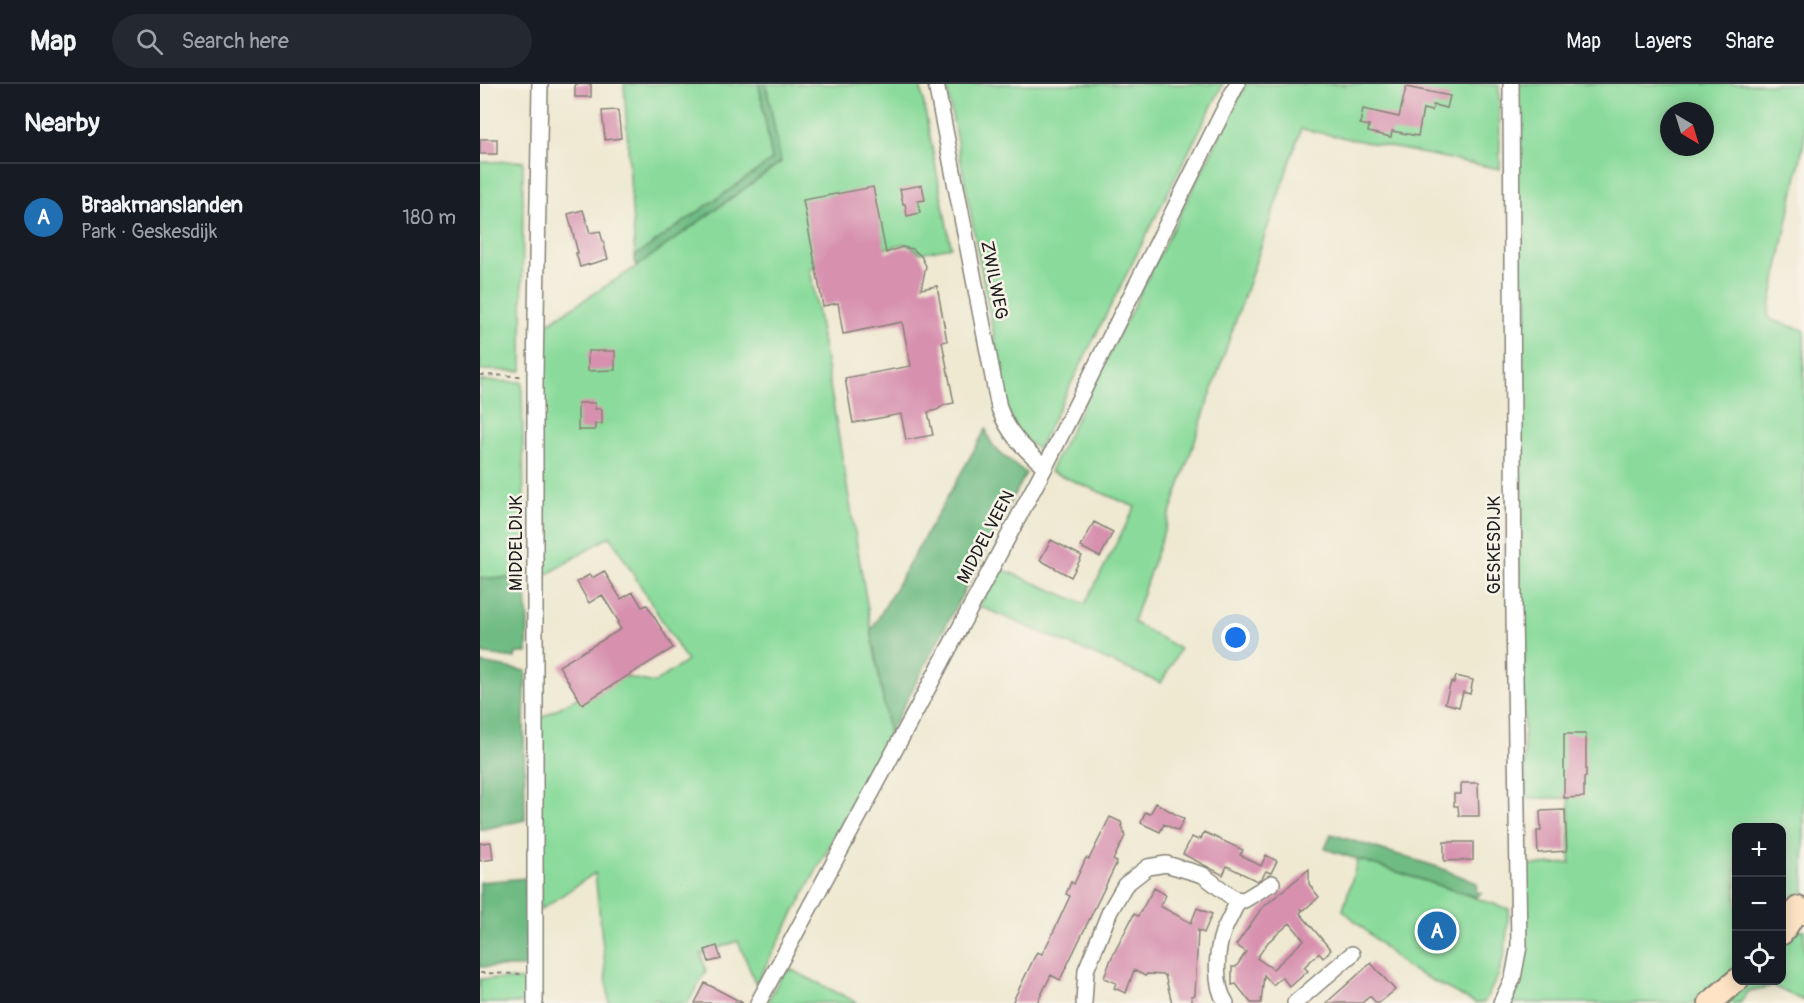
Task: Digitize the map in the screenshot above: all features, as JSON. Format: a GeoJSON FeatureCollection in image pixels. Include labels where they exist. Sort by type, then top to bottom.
{"type":"FeatureCollection","features":[{"type":"Feature","properties":{"kind":"street","name":"MIDDELDIJK"},"geometry":{"type":"LineString","coordinates":[[536,1003],[534,975],[535,376],[540,84]]}},
{"type":"Feature","properties":{"kind":"street","name":"ZWILWEG"},"geometry":{"type":"LineString","coordinates":[[936,84],[999,408],[1016,440],[1045,467]]}},
{"type":"Feature","properties":{"kind":"street","name":"MIDDELVEEN"},"geometry":{"type":"LineString","coordinates":[[758,1003],[1045,467],[1238,84]]}},
{"type":"Feature","properties":{"kind":"street","name":"GESKESDIJK"},"geometry":{"type":"LineString","coordinates":[[1502,1003],[1514,978],[1519,945],[1511,84]]}},
{"type":"Feature","properties":{"kind":"street"},"geometry":{"type":"LineString","coordinates":[[1082,1003],[1086,970],[1110,911],[1125,885],[1148,867],[1166,864],[1203,875],[1234,898],[1244,900],[1272,883]]}},
{"type":"Feature","properties":{"kind":"street"},"geometry":{"type":"LineString","coordinates":[[1226,1003],[1218,984],[1218,956],[1223,933],[1236,906],[1234,898]]}},
{"type":"Feature","properties":{"kind":"street"},"geometry":{"type":"LineString","coordinates":[[1784,931],[1802,907]]}},
{"type":"Feature","properties":{"kind":"street"},"geometry":{"type":"LineString","coordinates":[[1294,1003],[1352,954]]}},
{"type":"Feature","properties":{"kind":"street"},"geometry":{"type":"LineString","coordinates":[[1710,1003],[1732,985]]}},
{"type":"Feature","properties":{"kind":"path"},"geometry":{"type":"LineString","coordinates":[[480,375],[535,376]]}},
{"type":"Feature","properties":{"kind":"path"},"geometry":{"type":"LineString","coordinates":[[480,973],[534,975]]}},
{"type":"Feature","properties":{"kind":"green space"},"geometry":{"type":"Polygon","coordinates":[[[624,84],[759,84],[772,160],[635,256],[624,84]]]}},
{"type":"Feature","properties":{"kind":"green space"},"geometry":{"type":"Polygon","coordinates":[[[759,84],[766,84],[781,162],[636,267],[635,256],[772,160],[759,84]]]}},
{"type":"Feature","properties":{"kind":"green space"},"geometry":{"type":"Polygon","coordinates":[[[766,84],[920,84],[951,247],[921,253],[903,244],[810,268],[889,734],[756,984],[738,941],[701,954],[706,971],[688,1003],[662,1003],[655,999],[652,1003],[609,1003],[595,873],[540,910],[539,719],[618,675],[654,683],[687,661],[610,536],[538,580],[540,328],[636,267],[781,162],[766,84]]]}},
{"type":"Feature","properties":{"kind":"green space"},"geometry":{"type":"Polygon","coordinates":[[[946,84],[1223,84],[1038,449],[1018,435],[1008,410],[946,84]]]}},
{"type":"Feature","properties":{"kind":"green space"},"geometry":{"type":"Polygon","coordinates":[[[1246,84],[1499,85],[1500,169],[1301,129],[1133,622],[1180,649],[1161,683],[979,606],[999,568],[1085,604],[1135,507],[1050,471],[1246,84]]]}},
{"type":"Feature","properties":{"kind":"green space"},"geometry":{"type":"Polygon","coordinates":[[[1515,84],[1804,84],[1804,141],[1768,316],[1771,320],[1804,330],[1804,893],[1786,920],[1786,823],[1732,823],[1732,979],[1705,1003],[1509,1003],[1521,866],[1570,863],[1569,798],[1524,798],[1524,605],[1518,605],[1515,84]]]}},
{"type":"Feature","properties":{"kind":"green space"},"geometry":{"type":"Polygon","coordinates":[[[523,161],[522,371],[480,370],[480,162],[523,161]]]}},
{"type":"Feature","properties":{"kind":"green space"},"geometry":{"type":"Polygon","coordinates":[[[480,381],[522,382],[525,578],[480,578],[480,381]]]}},
{"type":"Feature","properties":{"kind":"green space"},"geometry":{"type":"Polygon","coordinates":[[[986,429],[996,449],[1026,473],[889,734],[871,631],[986,429]]]}},
{"type":"Feature","properties":{"kind":"green space"},"geometry":{"type":"Polygon","coordinates":[[[480,578],[525,578],[527,653],[516,653],[515,658],[480,652],[480,578]]]}},
{"type":"Feature","properties":{"kind":"green space"},"geometry":{"type":"Polygon","coordinates":[[[1524,604],[1524,704],[1519,704],[1518,605],[1524,604]]]}},
{"type":"Feature","properties":{"kind":"green space"},"geometry":{"type":"Polygon","coordinates":[[[480,663],[526,671],[525,820],[480,830],[480,663]]]}},
{"type":"Feature","properties":{"kind":"green space"},"geometry":{"type":"Polygon","coordinates":[[[1331,834],[1438,867],[1477,883],[1476,892],[1481,893],[1476,897],[1325,849],[1331,834]]]}},
{"type":"Feature","properties":{"kind":"green space"},"geometry":{"type":"Polygon","coordinates":[[[1358,859],[1509,909],[1505,952],[1498,976],[1484,1003],[1475,1003],[1406,967],[1343,910],[1358,859]]]}},
{"type":"Feature","properties":{"kind":"green space"},"geometry":{"type":"Polygon","coordinates":[[[526,878],[526,967],[480,967],[480,882],[526,878]]]}},
{"type":"Feature","properties":{"kind":"green space"},"geometry":{"type":"Polygon","coordinates":[[[1804,930],[1804,1001],[1773,986],[1749,991],[1740,1003],[1720,1003],[1741,985],[1786,985],[1786,939],[1792,932],[1804,930]]]}},
{"type":"Feature","properties":{"kind":"green space"},"geometry":{"type":"Polygon","coordinates":[[[786,967],[858,1003],[767,1003],[786,967]]]}},
{"type":"Feature","properties":{"kind":"green space"},"geometry":{"type":"Polygon","coordinates":[[[480,979],[527,980],[527,1003],[480,1003],[480,979]]]}},
{"type":"Feature","properties":{"kind":"building"},"geometry":{"type":"Polygon","coordinates":[[[575,84],[591,84],[591,97],[575,97],[575,84]]]}},
{"type":"Feature","properties":{"kind":"building"},"geometry":{"type":"Polygon","coordinates":[[[1406,87],[1450,96],[1447,108],[1433,105],[1432,111],[1423,109],[1418,136],[1392,131],[1391,137],[1368,132],[1369,126],[1360,124],[1363,109],[1399,117],[1406,87]]]}},
{"type":"Feature","properties":{"kind":"building"},"geometry":{"type":"Polygon","coordinates":[[[618,110],[621,138],[605,140],[602,111],[618,110]]]}},
{"type":"Feature","properties":{"kind":"building"},"geometry":{"type":"Polygon","coordinates":[[[480,139],[497,139],[497,154],[480,154],[480,139]]]}},
{"type":"Feature","properties":{"kind":"building"},"geometry":{"type":"Polygon","coordinates":[[[922,185],[925,200],[918,201],[920,213],[907,216],[900,189],[922,185]]]}},
{"type":"Feature","properties":{"kind":"building"},"geometry":{"type":"Polygon","coordinates":[[[873,187],[886,253],[902,247],[913,249],[921,256],[926,266],[921,289],[937,286],[947,341],[942,342],[954,403],[928,412],[933,435],[906,440],[901,414],[853,423],[845,378],[911,366],[902,322],[843,334],[838,303],[823,306],[803,200],[873,187]]]}},
{"type":"Feature","properties":{"kind":"building"},"geometry":{"type":"Polygon","coordinates":[[[583,210],[590,233],[600,231],[608,259],[580,267],[568,214],[583,210]]]}},
{"type":"Feature","properties":{"kind":"building"},"geometry":{"type":"Polygon","coordinates":[[[588,351],[615,351],[615,370],[588,371],[588,351]]]}},
{"type":"Feature","properties":{"kind":"building"},"geometry":{"type":"Polygon","coordinates":[[[578,403],[595,403],[595,409],[602,409],[602,424],[595,424],[595,430],[578,430],[578,403]]]}},
{"type":"Feature","properties":{"kind":"building"},"geometry":{"type":"Polygon","coordinates":[[[1094,522],[1113,532],[1100,557],[1081,547],[1094,522]]]}},
{"type":"Feature","properties":{"kind":"building"},"geometry":{"type":"Polygon","coordinates":[[[1051,540],[1082,556],[1071,577],[1040,560],[1051,540]]]}},
{"type":"Feature","properties":{"kind":"building"},"geometry":{"type":"Polygon","coordinates":[[[604,571],[621,599],[633,592],[642,607],[647,605],[673,648],[582,704],[559,666],[621,629],[602,595],[589,603],[577,582],[589,575],[592,578],[604,571]]]}},
{"type":"Feature","properties":{"kind":"building"},"geometry":{"type":"Polygon","coordinates":[[[1456,676],[1473,680],[1470,694],[1463,692],[1459,707],[1445,703],[1451,682],[1454,683],[1456,676]]]}},
{"type":"Feature","properties":{"kind":"building"},"geometry":{"type":"Polygon","coordinates":[[[1564,734],[1586,734],[1584,797],[1564,798],[1564,734]]]}},
{"type":"Feature","properties":{"kind":"building"},"geometry":{"type":"Polygon","coordinates":[[[1461,783],[1478,783],[1479,816],[1459,816],[1458,806],[1454,806],[1454,794],[1461,794],[1461,783]]]}},
{"type":"Feature","properties":{"kind":"building"},"geometry":{"type":"Polygon","coordinates":[[[1156,803],[1184,819],[1178,831],[1164,824],[1160,832],[1141,823],[1145,812],[1150,814],[1156,803]]]}},
{"type":"Feature","properties":{"kind":"building"},"geometry":{"type":"Polygon","coordinates":[[[1565,810],[1567,851],[1538,853],[1537,831],[1541,831],[1540,811],[1565,810]]]}},
{"type":"Feature","properties":{"kind":"building"},"geometry":{"type":"Polygon","coordinates":[[[1110,817],[1121,822],[1125,836],[1113,860],[1117,862],[1060,980],[1051,975],[1037,1003],[1012,1003],[1037,952],[1042,954],[1051,937],[1070,896],[1066,894],[1071,882],[1074,884],[1110,817]]]}},
{"type":"Feature","properties":{"kind":"building"},"geometry":{"type":"Polygon","coordinates":[[[1204,832],[1243,850],[1240,855],[1261,866],[1266,855],[1277,861],[1271,873],[1266,871],[1257,881],[1227,866],[1223,875],[1183,854],[1192,837],[1201,839],[1204,832]]]}},
{"type":"Feature","properties":{"kind":"building"},"geometry":{"type":"Polygon","coordinates":[[[491,842],[493,859],[480,861],[480,843],[491,842]]]}},
{"type":"Feature","properties":{"kind":"building"},"geometry":{"type":"Polygon","coordinates":[[[1444,842],[1473,842],[1473,860],[1444,861],[1444,842]]]}},
{"type":"Feature","properties":{"kind":"building"},"geometry":{"type":"Polygon","coordinates":[[[1309,869],[1309,884],[1319,897],[1304,910],[1301,909],[1300,913],[1331,950],[1323,958],[1319,953],[1304,967],[1308,971],[1290,987],[1282,977],[1273,985],[1264,975],[1261,1003],[1251,1003],[1236,984],[1232,985],[1232,967],[1236,967],[1246,952],[1236,945],[1261,909],[1309,869]],[[1290,923],[1268,942],[1257,958],[1273,969],[1304,940],[1290,923]]]}},
{"type":"Feature","properties":{"kind":"building"},"geometry":{"type":"Polygon","coordinates":[[[1154,888],[1166,895],[1160,906],[1191,923],[1197,908],[1212,914],[1204,933],[1198,930],[1195,995],[1191,996],[1193,1003],[1172,1003],[1165,975],[1147,974],[1145,976],[1134,970],[1126,993],[1114,988],[1116,983],[1104,978],[1134,914],[1138,916],[1154,888]]]}},
{"type":"Feature","properties":{"kind":"building"},"geometry":{"type":"Polygon","coordinates":[[[717,946],[721,959],[709,962],[705,950],[717,946]]]}},
{"type":"Feature","properties":{"kind":"building"},"geometry":{"type":"Polygon","coordinates":[[[1371,963],[1395,990],[1379,1003],[1376,1003],[1370,996],[1362,1003],[1326,1003],[1371,963]]]}},
{"type":"Feature","properties":{"kind":"building"},"geometry":{"type":"Polygon","coordinates":[[[705,983],[743,1003],[695,1003],[705,983]]]}},
{"type":"Feature","properties":{"kind":"place","name":"Braakmanslanden"},"geometry":{"type":"Point","coordinates":[1437,931]}}]}
